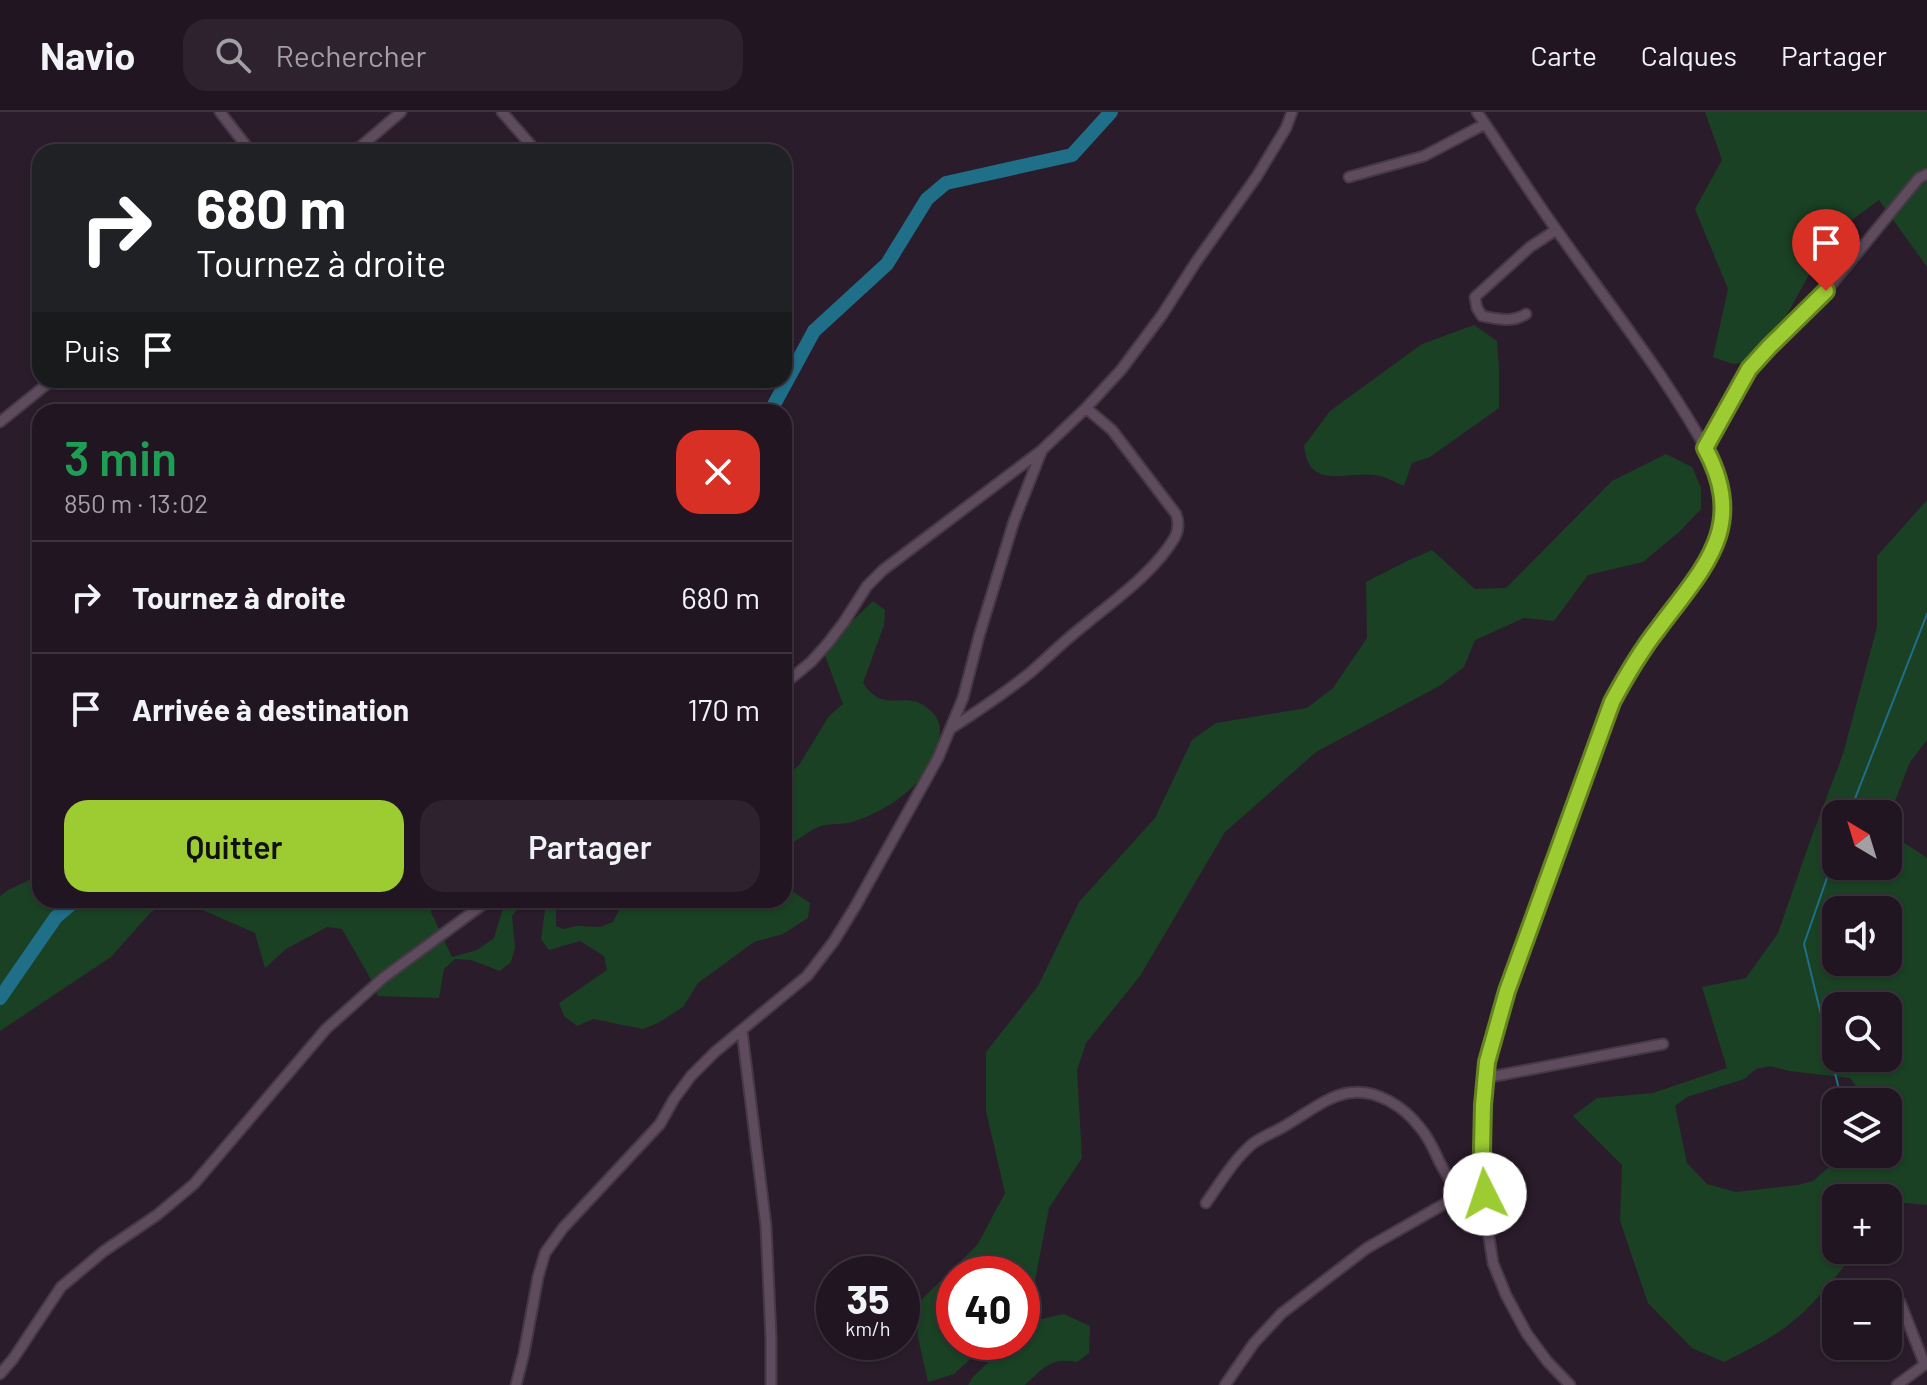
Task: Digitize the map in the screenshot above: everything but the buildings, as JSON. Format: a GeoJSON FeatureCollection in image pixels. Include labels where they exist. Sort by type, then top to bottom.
{"type":"FeatureCollection","features":[{"type":"Feature","properties":{"kind":"street"},"geometry":{"type":"LineString","coordinates":[[220,112],[245,144]]}},
{"type":"Feature","properties":{"kind":"street"},"geometry":{"type":"LineString","coordinates":[[363,144],[401,112]]}},
{"type":"Feature","properties":{"kind":"street"},"geometry":{"type":"LineString","coordinates":[[502,112],[530,144]]}},
{"type":"Feature","properties":{"kind":"street"},"geometry":{"type":"LineString","coordinates":[[792,677],[828,643],[867,586],[883,570],[1042,450],[1121,370],[1257,176],[1286,128],[1292,112]]}},
{"type":"Feature","properties":{"kind":"street"},"geometry":{"type":"LineString","coordinates":[[1477,112],[1556,230],[1633,333],[1705,448],[1717,470],[1723,495],[1723,520],[1717,542],[1704,568],[1636,659],[1612,702],[1507,991],[1487,1062],[1482,1149],[1487,1231],[1493,1263],[1506,1295],[1533,1342],[1570,1385]]}},
{"type":"Feature","properties":{"kind":"street"},"geometry":{"type":"LineString","coordinates":[[1349,177],[1424,156],[1485,124]]}},
{"type":"Feature","properties":{"kind":"street"},"geometry":{"type":"LineString","coordinates":[[1705,448],[1749,369],[1826,291],[1919,178],[1927,174]]}},
{"type":"Feature","properties":{"kind":"street"},"geometry":{"type":"LineString","coordinates":[[1526,314],[1505,320],[1482,316],[1475,297],[1530,247],[1556,230]]}},
{"type":"Feature","properties":{"kind":"street"},"geometry":{"type":"LineString","coordinates":[[0,422],[42,388]]}},
{"type":"Feature","properties":{"kind":"street"},"geometry":{"type":"LineString","coordinates":[[948,730],[1020,680],[1118,598],[1147,572],[1178,530],[1176,514],[1112,430],[1086,408]]}},
{"type":"Feature","properties":{"kind":"street"},"geometry":{"type":"LineString","coordinates":[[516,1385],[545,1253],[563,1228],[660,1124],[691,1076],[715,1052],[807,976],[855,907],[938,758],[963,698],[1014,521],[1042,450]]}},
{"type":"Feature","properties":{"kind":"street"},"geometry":{"type":"LineString","coordinates":[[0,1374],[61,1287],[194,1184],[326,1029],[383,978],[478,908]]}},
{"type":"Feature","properties":{"kind":"street"},"geometry":{"type":"LineString","coordinates":[[742,1031],[766,1226],[771,1385]]}},
{"type":"Feature","properties":{"kind":"street"},"geometry":{"type":"LineString","coordinates":[[1485,1078],[1663,1044]]}},
{"type":"Feature","properties":{"kind":"street"},"geometry":{"type":"LineString","coordinates":[[1206,1203],[1227,1172],[1251,1145],[1319,1105],[1348,1093],[1367,1094],[1391,1101],[1423,1130],[1446,1175],[1487,1231]]}},
{"type":"Feature","properties":{"kind":"street"},"geometry":{"type":"LineString","coordinates":[[1225,1385],[1254,1343],[1282,1313],[1367,1248],[1460,1195]]}},
{"type":"Feature","properties":{"kind":"street"},"geometry":{"type":"LineString","coordinates":[[1897,1385],[1926,1364],[1902,1307]]}},
{"type":"Feature","properties":{"kind":"green space"},"geometry":{"type":"Polygon","coordinates":[[[1705,112],[1927,112],[1927,267],[1879,200],[1831,235],[1769,347],[1756,361],[1733,364],[1713,357],[1728,289],[1695,209],[1722,160],[1705,112]]]}},
{"type":"Feature","properties":{"kind":"green space"},"geometry":{"type":"Polygon","coordinates":[[[1474,325],[1497,341],[1499,408],[1430,457],[1412,463],[1404,486],[1378,476],[1330,476],[1313,469],[1304,446],[1330,411],[1422,344],[1474,325]]]}},
{"type":"Feature","properties":{"kind":"green space"},"geometry":{"type":"Polygon","coordinates":[[[1666,454],[1692,467],[1701,488],[1701,509],[1643,562],[1588,575],[1554,621],[1524,618],[1475,640],[1464,667],[1441,685],[1316,752],[1225,832],[1140,976],[1086,1043],[1077,1070],[1082,1158],[1049,1208],[1040,1256],[966,1256],[978,1244],[1005,1193],[986,1111],[986,1052],[1038,986],[1079,902],[1155,818],[1192,740],[1216,723],[1307,708],[1333,688],[1367,638],[1366,582],[1432,550],[1475,589],[1506,588],[1612,481],[1666,454]]]}},
{"type":"Feature","properties":{"kind":"green space"},"geometry":{"type":"Polygon","coordinates":[[[1927,500],[1927,740],[1910,762],[1895,800],[1826,800],[1843,754],[1877,627],[1877,556],[1927,500]]]}},
{"type":"Feature","properties":{"kind":"green space"},"geometry":{"type":"Polygon","coordinates":[[[873,601],[885,610],[884,625],[863,683],[880,698],[923,704],[938,720],[938,741],[921,778],[894,802],[852,822],[816,828],[792,843],[792,772],[829,716],[843,704],[824,653],[831,641],[873,601]]]}},
{"type":"Feature","properties":{"kind":"green space"},"geometry":{"type":"Polygon","coordinates":[[[1822,810],[1822,880],[1902,880],[1902,841],[1927,858],[1927,1205],[1902,1203],[1902,1184],[1822,1184],[1822,1264],[1845,1264],[1832,1280],[1822,1280],[1822,1292],[1786,1327],[1724,1362],[1692,1348],[1648,1303],[1620,1221],[1622,1165],[1573,1116],[1597,1098],[1653,1093],[1727,1068],[1702,987],[1746,978],[1778,933],[1822,810]],[[1770,1066],[1756,1069],[1744,1079],[1687,1097],[1675,1106],[1687,1163],[1707,1184],[1736,1192],[1798,1185],[1813,1181],[1828,1168],[1902,1168],[1902,1088],[1857,1088],[1850,1078],[1770,1066]]]}},
{"type":"Feature","properties":{"kind":"green space"},"geometry":{"type":"Polygon","coordinates":[[[32,879],[32,908],[159,908],[151,912],[111,957],[0,1031],[0,896],[32,879]]]}},
{"type":"Feature","properties":{"kind":"green space"},"geometry":{"type":"Polygon","coordinates":[[[792,891],[810,903],[808,918],[783,934],[754,942],[698,983],[683,1007],[658,1023],[643,1029],[593,1019],[577,1026],[564,1016],[559,1003],[607,970],[604,956],[580,941],[549,950],[541,939],[543,908],[556,908],[556,926],[563,929],[600,927],[613,922],[620,908],[792,908],[792,891]]]}},
{"type":"Feature","properties":{"kind":"green space"},"geometry":{"type":"Polygon","coordinates":[[[198,908],[431,908],[452,957],[477,950],[494,938],[503,908],[519,908],[512,916],[515,948],[511,962],[500,971],[471,960],[455,959],[444,969],[439,998],[378,996],[342,929],[327,927],[286,949],[265,968],[255,933],[198,908]]]}},
{"type":"Feature","properties":{"kind":"green space"},"geometry":{"type":"Polygon","coordinates":[[[936,1285],[936,1360],[969,1360],[954,1374],[928,1382],[920,1346],[920,1301],[936,1285]]]}},
{"type":"Feature","properties":{"kind":"green space"},"geometry":{"type":"Polygon","coordinates":[[[1064,1314],[1090,1326],[1089,1353],[1077,1362],[1054,1363],[1025,1385],[968,1385],[990,1360],[1040,1360],[1040,1319],[1064,1314]]]}},
{"type":"Feature","properties":{"kind":"waterway"},"geometry":{"type":"LineString","coordinates":[[792,372],[814,331],[887,264],[927,199],[946,183],[1072,155],[1111,112]]}},
{"type":"Feature","properties":{"kind":"waterway"},"geometry":{"type":"LineString","coordinates":[[774,404],[783,388]]}},
{"type":"Feature","properties":{"kind":"waterway"},"geometry":{"type":"LineString","coordinates":[[1854,800],[1927,614]]}},
{"type":"Feature","properties":{"kind":"waterway"},"geometry":{"type":"LineString","coordinates":[[1826,880],[1804,944],[1839,1088]]}},
{"type":"Feature","properties":{"kind":"waterway"},"geometry":{"type":"LineString","coordinates":[[0,998],[56,917],[67,908]]}},
{"type":"Feature","properties":{"kind":"route"},"geometry":{"type":"LineString","coordinates":[[1485,1194],[1482,1149],[1485,1078],[1507,991],[1612,702],[1636,659],[1704,568],[1721,529],[1724,508],[1721,483],[1705,448],[1749,369],[1826,291]]}}]}
